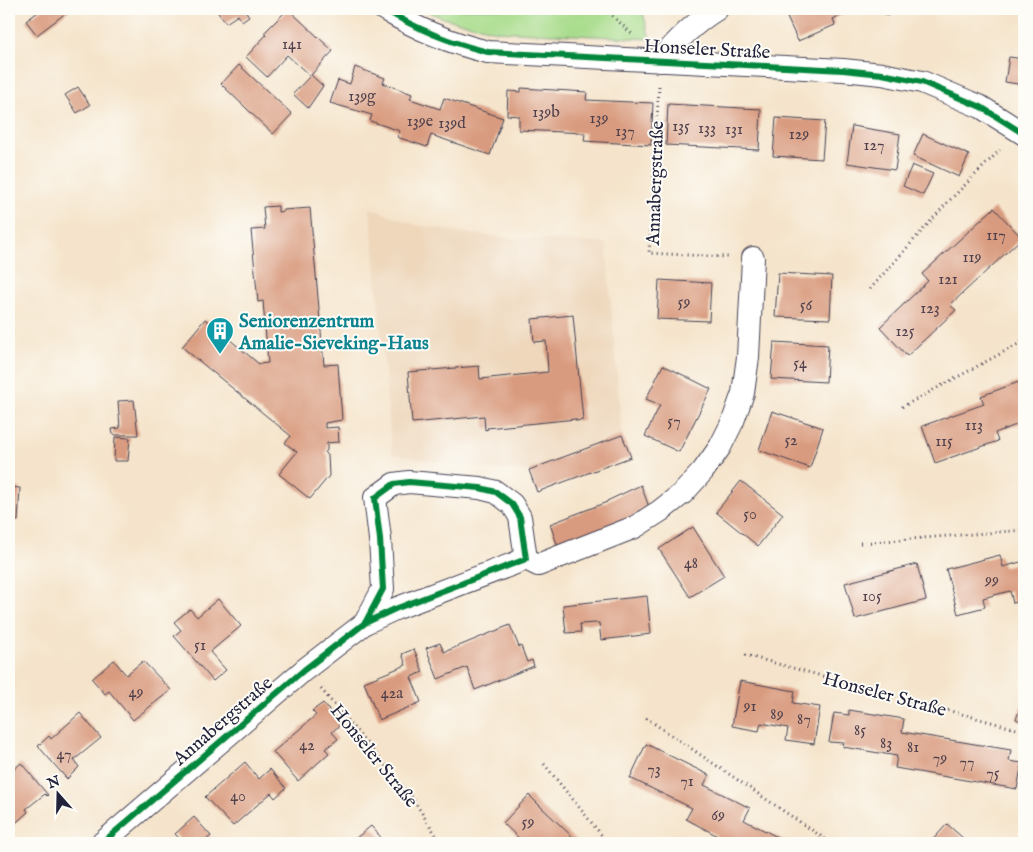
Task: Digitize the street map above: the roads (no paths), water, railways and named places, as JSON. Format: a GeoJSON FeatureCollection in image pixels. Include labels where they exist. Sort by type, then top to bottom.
{"type":"FeatureCollection","features":[{"type":"Feature","properties":{"kind":"street","name":"Honseler Straße"},"geometry":{"type":"LineString","coordinates":[[384,9],[402,20],[459,45],[488,52],[843,70],[882,74],[922,82],[981,107],[1023,133]]}},
{"type":"Feature","properties":{"kind":"street"},"geometry":{"type":"LineString","coordinates":[[660,61],[699,19],[717,9]]}},
{"type":"Feature","properties":{"kind":"street","name":"Annabergstraße"},"geometry":{"type":"LineString","coordinates":[[102,843],[304,670],[365,623],[395,609],[526,559],[538,565],[635,527],[683,493],[704,471],[720,447],[733,421],[743,393],[748,357],[753,258]]}},
{"type":"Feature","properties":{"kind":"street","name":"Annabergstraße"},"geometry":{"type":"LineString","coordinates":[[365,623],[383,589],[380,539],[374,498],[394,484],[409,482],[480,488],[496,492],[512,504],[520,517],[526,559]]}},
{"type":"Feature","properties":{"kind":"place","name":"Seniorenzentrum Amalie-Sieveking-Haus"},"geometry":{"type":"Point","coordinates":[220,355]}}]}
